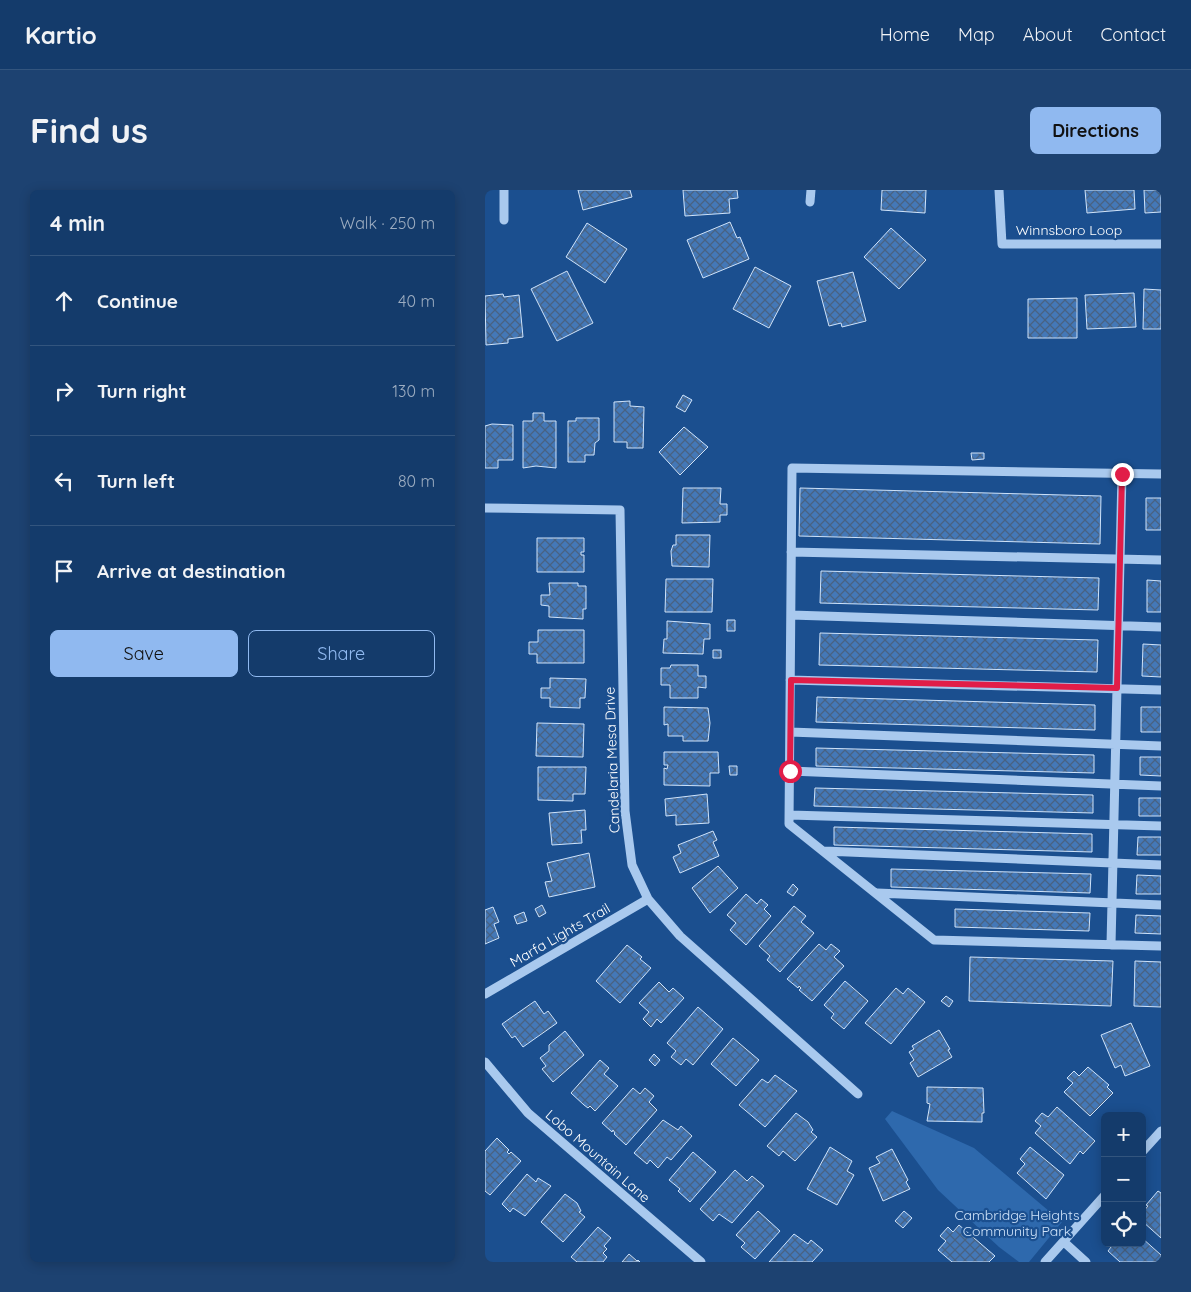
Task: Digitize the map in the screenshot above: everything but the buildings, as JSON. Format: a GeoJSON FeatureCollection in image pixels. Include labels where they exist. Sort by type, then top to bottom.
{"type":"FeatureCollection","features":[{"type":"Feature","properties":{"kind":"street"},"geometry":{"type":"LineString","coordinates":[[504,190],[504,220]]}},
{"type":"Feature","properties":{"kind":"street"},"geometry":{"type":"LineString","coordinates":[[810,202],[811,190]]}},
{"type":"Feature","properties":{"kind":"street","name":"Winnsboro Loop"},"geometry":{"type":"LineString","coordinates":[[999,190],[1002,244],[1161,244]]}},
{"type":"Feature","properties":{"kind":"street"},"geometry":{"type":"LineString","coordinates":[[1161,474],[792,468],[789,824],[934,940],[1161,946]]}},
{"type":"Feature","properties":{"kind":"street"},"geometry":{"type":"LineString","coordinates":[[1111,945],[1122,474]]}},
{"type":"Feature","properties":{"kind":"street","name":"Candelaria Mesa Drive"},"geometry":{"type":"LineString","coordinates":[[485,508],[620,510],[625,811],[632,865],[648,899],[661,916],[698,953],[857,1094]]}},
{"type":"Feature","properties":{"kind":"street"},"geometry":{"type":"LineString","coordinates":[[791,552],[1161,560]]}},
{"type":"Feature","properties":{"kind":"street"},"geometry":{"type":"LineString","coordinates":[[791,615],[1161,626]]}},
{"type":"Feature","properties":{"kind":"street"},"geometry":{"type":"LineString","coordinates":[[791,680],[1161,690]]}},
{"type":"Feature","properties":{"kind":"street"},"geometry":{"type":"LineString","coordinates":[[790,732],[1161,746]]}},
{"type":"Feature","properties":{"kind":"street"},"geometry":{"type":"LineString","coordinates":[[790,771],[1161,786]]}},
{"type":"Feature","properties":{"kind":"street"},"geometry":{"type":"LineString","coordinates":[[790,815],[1161,826]]}},
{"type":"Feature","properties":{"kind":"street"},"geometry":{"type":"LineString","coordinates":[[824,851],[1161,865]]}},
{"type":"Feature","properties":{"kind":"street"},"geometry":{"type":"LineString","coordinates":[[876,893],[1161,905]]}},
{"type":"Feature","properties":{"kind":"street","name":"Marfa Lights Trail"},"geometry":{"type":"LineString","coordinates":[[485,994],[648,899]]}},
{"type":"Feature","properties":{"kind":"street","name":"Lobo Mountain Lane"},"geometry":{"type":"LineString","coordinates":[[485,1062],[528,1113],[701,1262]]}},
{"type":"Feature","properties":{"kind":"street"},"geometry":{"type":"LineString","coordinates":[[1146,1148],[1161,1131]]}},
{"type":"Feature","properties":{"kind":"street"},"geometry":{"type":"LineString","coordinates":[[1045,1262],[1101,1200]]}},
{"type":"Feature","properties":{"kind":"street"},"geometry":{"type":"LineString","coordinates":[[1064,1242],[1086,1262]]}},
{"type":"Feature","properties":{"kind":"green space","name":"Cambridge Heights Community Park"},"geometry":{"type":"Polygon","coordinates":[[[892,1111],[974,1148],[1062,1222],[1029,1262],[1019,1262],[999,1247],[938,1190],[885,1119],[892,1111]]]}},
{"type":"Feature","properties":{"kind":"route"},"geometry":{"type":"LineString","coordinates":[[790,771],[791,680],[1117,688],[1122,474]]}}]}
